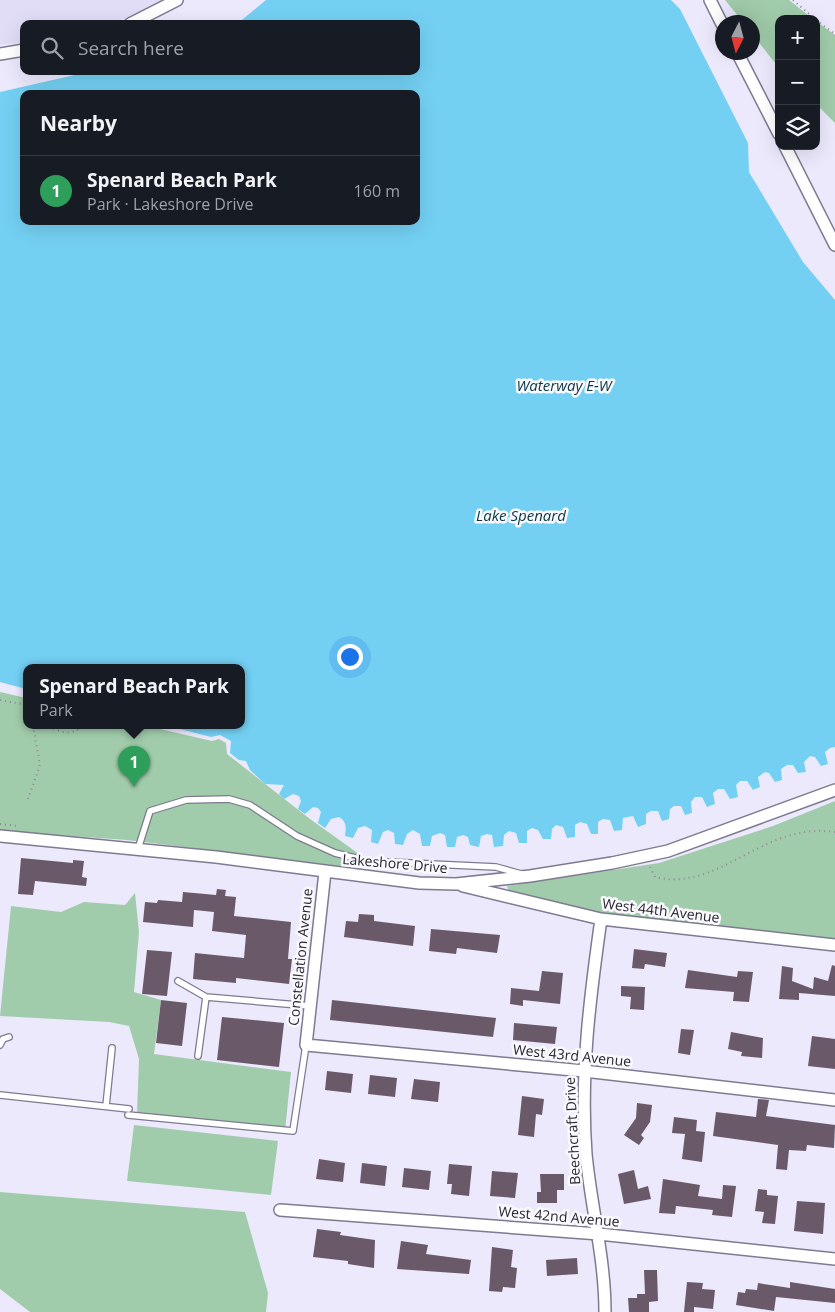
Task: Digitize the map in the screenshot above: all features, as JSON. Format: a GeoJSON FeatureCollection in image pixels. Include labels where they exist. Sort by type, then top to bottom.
{"type":"FeatureCollection","features":[{"type":"Feature","properties":{"kind":"street"},"geometry":{"type":"LineString","coordinates":[[138,20],[177,0]]}},
{"type":"Feature","properties":{"kind":"street"},"geometry":{"type":"LineString","coordinates":[[710,0],[718,15]]}},
{"type":"Feature","properties":{"kind":"street"},"geometry":{"type":"LineString","coordinates":[[0,54],[20,51]]}},
{"type":"Feature","properties":{"kind":"street"},"geometry":{"type":"LineString","coordinates":[[741,60],[775,126]]}},
{"type":"Feature","properties":{"kind":"street"},"geometry":{"type":"LineString","coordinates":[[787,150],[835,245]]}},
{"type":"Feature","properties":{"kind":"street","name":"Lakeshore Drive"},"geometry":{"type":"LineString","coordinates":[[0,836],[138,849],[418,883],[456,884],[612,864],[668,851],[835,790]]}},
{"type":"Feature","properties":{"kind":"street","name":"Constellation Avenue"},"geometry":{"type":"LineString","coordinates":[[306,1045],[324,872]]}},
{"type":"Feature","properties":{"kind":"street","name":"West 44th Avenue"},"geometry":{"type":"LineString","coordinates":[[456,884],[499,896],[579,912],[601,919],[835,946]]}},
{"type":"Feature","properties":{"kind":"street","name":"Beechcraft Drive"},"geometry":{"type":"LineString","coordinates":[[601,919],[588,1011],[584,1071],[586,1152],[591,1203],[598,1234],[605,1312]]}},
{"type":"Feature","properties":{"kind":"street","name":"West 43rd Avenue"},"geometry":{"type":"LineString","coordinates":[[306,1045],[584,1071],[835,1100]]}},
{"type":"Feature","properties":{"kind":"street","name":"West 42nd Avenue"},"geometry":{"type":"LineString","coordinates":[[280,1210],[598,1234],[835,1259]]}},
{"type":"Feature","properties":{"kind":"lane"},"geometry":{"type":"LineString","coordinates":[[138,849],[150,811],[186,800],[229,799],[250,804],[297,836],[335,853],[368,861],[496,867],[530,876]]}},
{"type":"Feature","properties":{"kind":"lane"},"geometry":{"type":"LineString","coordinates":[[178,981],[206,997],[310,1006]]}},
{"type":"Feature","properties":{"kind":"lane"},"geometry":{"type":"LineString","coordinates":[[198,1056],[206,997]]}},
{"type":"Feature","properties":{"kind":"lane"},"geometry":{"type":"LineString","coordinates":[[0,1045],[3,1039],[9,1036]]}},
{"type":"Feature","properties":{"kind":"lane"},"geometry":{"type":"LineString","coordinates":[[0,1096],[106,1106],[128,1112],[293,1131],[306,1045]]}},
{"type":"Feature","properties":{"kind":"lane"},"geometry":{"type":"LineString","coordinates":[[106,1106],[112,1048]]}},
{"type":"Feature","properties":{"kind":"path"},"geometry":{"type":"LineString","coordinates":[[793,0],[811,15]]}},
{"type":"Feature","properties":{"kind":"path"},"geometry":{"type":"LineString","coordinates":[[820,22],[835,34]]}},
{"type":"Feature","properties":{"kind":"path"},"geometry":{"type":"LineString","coordinates":[[0,700],[23,705]]}},
{"type":"Feature","properties":{"kind":"path"},"geometry":{"type":"LineString","coordinates":[[28,799],[40,765],[34,729]]}},
{"type":"Feature","properties":{"kind":"path"},"geometry":{"type":"LineString","coordinates":[[55,729],[64,733],[74,732],[78,729]]}},
{"type":"Feature","properties":{"kind":"path"},"geometry":{"type":"LineString","coordinates":[[695,878],[767,842],[791,834],[806,830],[835,832]]}},
{"type":"Feature","properties":{"kind":"shaded area"},"geometry":{"type":"Polygon","coordinates":[[[0,0],[164,0],[140,14],[120,20],[20,20],[20,42],[0,45],[0,0]]]}},
{"type":"Feature","properties":{"kind":"green space"},"geometry":{"type":"Polygon","coordinates":[[[725,0],[789,0],[808,15],[775,15],[775,63],[760,44],[760,15],[737,15],[725,0]]]}},
{"type":"Feature","properties":{"kind":"green space"},"geometry":{"type":"Polygon","coordinates":[[[820,24],[835,35],[835,123],[820,108],[820,24]]]}},
{"type":"Feature","properties":{"kind":"green space"},"geometry":{"type":"Polygon","coordinates":[[[0,692],[23,697],[23,729],[160,729],[212,741],[219,739],[226,743],[227,754],[310,819],[359,854],[347,867],[127,840],[0,831],[0,692]]]}},
{"type":"Feature","properties":{"kind":"green space"},"geometry":{"type":"Polygon","coordinates":[[[835,801],[835,945],[601,919],[509,892],[507,886],[659,863],[773,826],[835,801]]]}},
{"type":"Feature","properties":{"kind":"green space"},"geometry":{"type":"Polygon","coordinates":[[[135,893],[139,932],[134,992],[161,1000],[154,1054],[291,1072],[285,1131],[137,1113],[139,1059],[129,1026],[109,1022],[0,1016],[11,906],[61,912],[84,902],[125,905],[135,893]]]}},
{"type":"Feature","properties":{"kind":"green space"},"geometry":{"type":"Polygon","coordinates":[[[134,1125],[278,1141],[271,1195],[127,1181],[134,1125]]]}},
{"type":"Feature","properties":{"kind":"green space"},"geometry":{"type":"Polygon","coordinates":[[[0,1192],[245,1212],[268,1293],[266,1312],[30,1312],[0,1289],[0,1192]]]}},
{"type":"Feature","properties":{"kind":"water","name":"Lake Spenard"},"geometry":{"type":"Polygon","coordinates":[[[266,0],[671,0],[680,9],[748,143],[749,172],[803,262],[835,300],[835,747],[825,752],[828,764],[821,766],[815,757],[810,756],[804,762],[806,772],[798,773],[793,765],[787,765],[781,769],[782,780],[775,782],[769,773],[765,772],[758,777],[760,787],[753,790],[747,781],[740,781],[736,785],[738,797],[730,799],[724,789],[718,789],[713,793],[715,804],[707,807],[702,797],[695,797],[691,802],[692,813],[685,815],[681,806],[674,806],[670,809],[669,819],[662,821],[658,811],[651,811],[646,814],[646,824],[638,827],[633,816],[623,818],[622,830],[614,831],[610,820],[603,819],[598,822],[598,834],[591,834],[587,824],[580,822],[575,825],[575,837],[567,838],[563,827],[556,825],[552,829],[551,839],[543,839],[538,830],[532,828],[527,831],[527,843],[519,843],[516,833],[509,831],[504,835],[503,846],[494,847],[492,835],[487,834],[481,836],[479,847],[470,845],[468,837],[463,835],[457,837],[455,847],[447,847],[445,835],[440,833],[432,836],[430,846],[422,846],[420,834],[413,830],[407,834],[403,845],[395,844],[394,833],[388,830],[383,832],[378,844],[371,842],[372,830],[365,826],[358,828],[353,838],[345,836],[345,825],[339,817],[331,819],[325,828],[318,823],[321,812],[318,808],[313,807],[305,814],[298,809],[301,801],[299,796],[293,794],[284,799],[279,794],[284,785],[265,784],[250,770],[246,761],[239,760],[230,753],[231,741],[220,735],[211,737],[180,729],[245,729],[245,664],[23,664],[23,688],[0,682],[0,92],[74,75],[420,75],[420,20],[242,20],[266,0]]]}},
{"type":"Feature","properties":{"kind":"building"},"geometry":{"type":"Polygon","coordinates":[[[21,858],[73,863],[73,860],[84,861],[82,877],[87,878],[86,886],[35,881],[33,895],[18,894],[21,858]]]}},
{"type":"Feature","properties":{"kind":"building"},"geometry":{"type":"Polygon","coordinates":[[[217,889],[226,890],[225,896],[236,897],[234,916],[291,922],[288,959],[292,959],[289,984],[236,978],[236,983],[193,979],[195,953],[244,958],[246,935],[212,931],[214,912],[194,910],[193,927],[143,922],[145,902],[157,903],[158,900],[182,902],[183,892],[216,895],[217,889]]]}},
{"type":"Feature","properties":{"kind":"building"},"geometry":{"type":"Polygon","coordinates":[[[359,914],[374,915],[374,921],[415,926],[413,946],[344,937],[346,921],[358,922],[359,914]]]}},
{"type":"Feature","properties":{"kind":"building"},"geometry":{"type":"Polygon","coordinates":[[[431,929],[500,935],[497,953],[457,948],[456,954],[429,951],[431,929]]]}},
{"type":"Feature","properties":{"kind":"building"},"geometry":{"type":"Polygon","coordinates":[[[634,949],[667,953],[665,967],[645,964],[644,969],[632,968],[634,949]]]}},
{"type":"Feature","properties":{"kind":"building"},"geometry":{"type":"Polygon","coordinates":[[[147,950],[172,952],[167,996],[142,994],[147,950]]]}},
{"type":"Feature","properties":{"kind":"building"},"geometry":{"type":"Polygon","coordinates":[[[832,965],[835,966],[835,996],[799,993],[799,1000],[779,999],[782,966],[793,968],[792,981],[813,989],[814,977],[828,981],[832,965]]]}},
{"type":"Feature","properties":{"kind":"building"},"geometry":{"type":"Polygon","coordinates":[[[688,970],[737,977],[738,971],[753,972],[749,1002],[733,1001],[734,992],[685,988],[688,970]]]}},
{"type":"Feature","properties":{"kind":"building"},"geometry":{"type":"Polygon","coordinates":[[[542,971],[563,973],[560,1004],[523,1000],[523,1006],[510,1004],[511,988],[539,991],[542,971]]]}},
{"type":"Feature","properties":{"kind":"building"},"geometry":{"type":"Polygon","coordinates":[[[621,986],[645,987],[644,1010],[630,1009],[631,997],[621,996],[621,986]]]}},
{"type":"Feature","properties":{"kind":"building"},"geometry":{"type":"Polygon","coordinates":[[[161,1000],[187,1003],[182,1046],[156,1043],[161,1000]]]}},
{"type":"Feature","properties":{"kind":"building"},"geometry":{"type":"Polygon","coordinates":[[[332,1000],[496,1018],[493,1037],[330,1020],[332,1000]]]}},
{"type":"Feature","properties":{"kind":"building"},"geometry":{"type":"Polygon","coordinates":[[[222,1017],[284,1023],[279,1067],[217,1060],[222,1017]]]}},
{"type":"Feature","properties":{"kind":"building"},"geometry":{"type":"Polygon","coordinates":[[[514,1023],[557,1027],[555,1044],[513,1040],[514,1023]]]}},
{"type":"Feature","properties":{"kind":"building"},"geometry":{"type":"Polygon","coordinates":[[[681,1029],[694,1030],[690,1055],[678,1053],[681,1029]]]}},
{"type":"Feature","properties":{"kind":"building"},"geometry":{"type":"Polygon","coordinates":[[[731,1032],[763,1038],[762,1058],[741,1056],[742,1052],[728,1049],[731,1032]]]}},
{"type":"Feature","properties":{"kind":"building"},"geometry":{"type":"Polygon","coordinates":[[[812,1036],[835,1039],[835,1069],[808,1066],[812,1036]]]}},
{"type":"Feature","properties":{"kind":"building"},"geometry":{"type":"Polygon","coordinates":[[[327,1071],[353,1074],[351,1093],[325,1090],[327,1071]]]}},
{"type":"Feature","properties":{"kind":"building"},"geometry":{"type":"Polygon","coordinates":[[[370,1075],[397,1078],[395,1097],[368,1094],[370,1075]]]}},
{"type":"Feature","properties":{"kind":"building"},"geometry":{"type":"Polygon","coordinates":[[[414,1079],[440,1082],[438,1102],[411,1099],[414,1079]]]}},
{"type":"Feature","properties":{"kind":"building"},"geometry":{"type":"Polygon","coordinates":[[[522,1096],[544,1099],[542,1115],[536,1114],[534,1137],[518,1135],[522,1096]]]}},
{"type":"Feature","properties":{"kind":"building"},"geometry":{"type":"Polygon","coordinates":[[[758,1099],[769,1100],[766,1116],[835,1125],[834,1148],[807,1145],[806,1151],[789,1150],[787,1170],[776,1169],[778,1145],[713,1136],[716,1112],[756,1117],[758,1099]]]}},
{"type":"Feature","properties":{"kind":"building"},"geometry":{"type":"Polygon","coordinates":[[[637,1103],[652,1105],[650,1122],[641,1135],[644,1138],[639,1145],[624,1135],[636,1118],[637,1103]]]}},
{"type":"Feature","properties":{"kind":"building"},"geometry":{"type":"Polygon","coordinates":[[[674,1117],[697,1120],[696,1131],[705,1132],[702,1162],[682,1159],[685,1134],[672,1133],[674,1117]]]}},
{"type":"Feature","properties":{"kind":"building"},"geometry":{"type":"Polygon","coordinates":[[[319,1159],[345,1163],[343,1182],[316,1179],[319,1159]]]}},
{"type":"Feature","properties":{"kind":"building"},"geometry":{"type":"Polygon","coordinates":[[[362,1163],[387,1166],[385,1186],[360,1183],[362,1163]]]}},
{"type":"Feature","properties":{"kind":"building"},"geometry":{"type":"Polygon","coordinates":[[[449,1164],[472,1166],[469,1196],[451,1194],[452,1184],[447,1184],[449,1164]]]}},
{"type":"Feature","properties":{"kind":"building"},"geometry":{"type":"Polygon","coordinates":[[[404,1168],[431,1171],[429,1190],[402,1187],[404,1168]]]}},
{"type":"Feature","properties":{"kind":"building"},"geometry":{"type":"Polygon","coordinates":[[[634,1170],[638,1189],[648,1186],[651,1199],[624,1204],[618,1174],[634,1170]]]}},
{"type":"Feature","properties":{"kind":"building"},"geometry":{"type":"Polygon","coordinates":[[[492,1171],[518,1173],[515,1198],[490,1196],[492,1171]]]}},
{"type":"Feature","properties":{"kind":"building"},"geometry":{"type":"Polygon","coordinates":[[[540,1174],[564,1174],[564,1190],[557,1190],[557,1203],[537,1203],[537,1192],[541,1192],[540,1174]]]}},
{"type":"Feature","properties":{"kind":"building"},"geometry":{"type":"Polygon","coordinates":[[[663,1179],[700,1185],[698,1196],[722,1199],[723,1185],[736,1186],[732,1217],[712,1215],[713,1210],[676,1206],[675,1214],[659,1213],[663,1179]]]}},
{"type":"Feature","properties":{"kind":"building"},"geometry":{"type":"Polygon","coordinates":[[[758,1189],[767,1190],[767,1195],[778,1196],[775,1224],[762,1223],[764,1212],[755,1211],[758,1189]]]}},
{"type":"Feature","properties":{"kind":"building"},"geometry":{"type":"Polygon","coordinates":[[[797,1201],[825,1203],[823,1234],[794,1231],[797,1201]]]}},
{"type":"Feature","properties":{"kind":"building"},"geometry":{"type":"Polygon","coordinates":[[[317,1229],[341,1232],[340,1235],[375,1240],[374,1268],[348,1264],[348,1261],[313,1257],[317,1229]]]}},
{"type":"Feature","properties":{"kind":"building"},"geometry":{"type":"Polygon","coordinates":[[[401,1241],[428,1245],[426,1254],[471,1260],[469,1274],[397,1269],[401,1241]]]}},
{"type":"Feature","properties":{"kind":"building"},"geometry":{"type":"Polygon","coordinates":[[[492,1247],[513,1250],[511,1267],[517,1268],[515,1288],[503,1287],[502,1292],[489,1291],[492,1247]]]}},
{"type":"Feature","properties":{"kind":"building"},"geometry":{"type":"Polygon","coordinates":[[[577,1258],[578,1274],[547,1276],[546,1260],[577,1258]]]}},
{"type":"Feature","properties":{"kind":"building"},"geometry":{"type":"Polygon","coordinates":[[[644,1270],[657,1270],[658,1301],[649,1302],[649,1312],[629,1312],[628,1298],[637,1298],[637,1294],[645,1294],[644,1270]]]}},
{"type":"Feature","properties":{"kind":"building"},"geometry":{"type":"Polygon","coordinates":[[[687,1282],[703,1283],[702,1289],[715,1290],[713,1309],[694,1307],[694,1312],[684,1312],[687,1282]]]}},
{"type":"Feature","properties":{"kind":"building"},"geometry":{"type":"Polygon","coordinates":[[[790,1282],[835,1289],[835,1303],[776,1297],[774,1311],[736,1305],[738,1292],[745,1293],[746,1289],[757,1290],[758,1283],[790,1288],[790,1282]]]}},
{"type":"Feature","properties":{"kind":"place","name":"Spenard Beach Park"},"geometry":{"type":"Point","coordinates":[134,787]}},
{"type":"Feature","properties":{"kind":"water label","name":"Waterway E-W"},"geometry":{"type":"Point","coordinates":[564,385]}}]}
